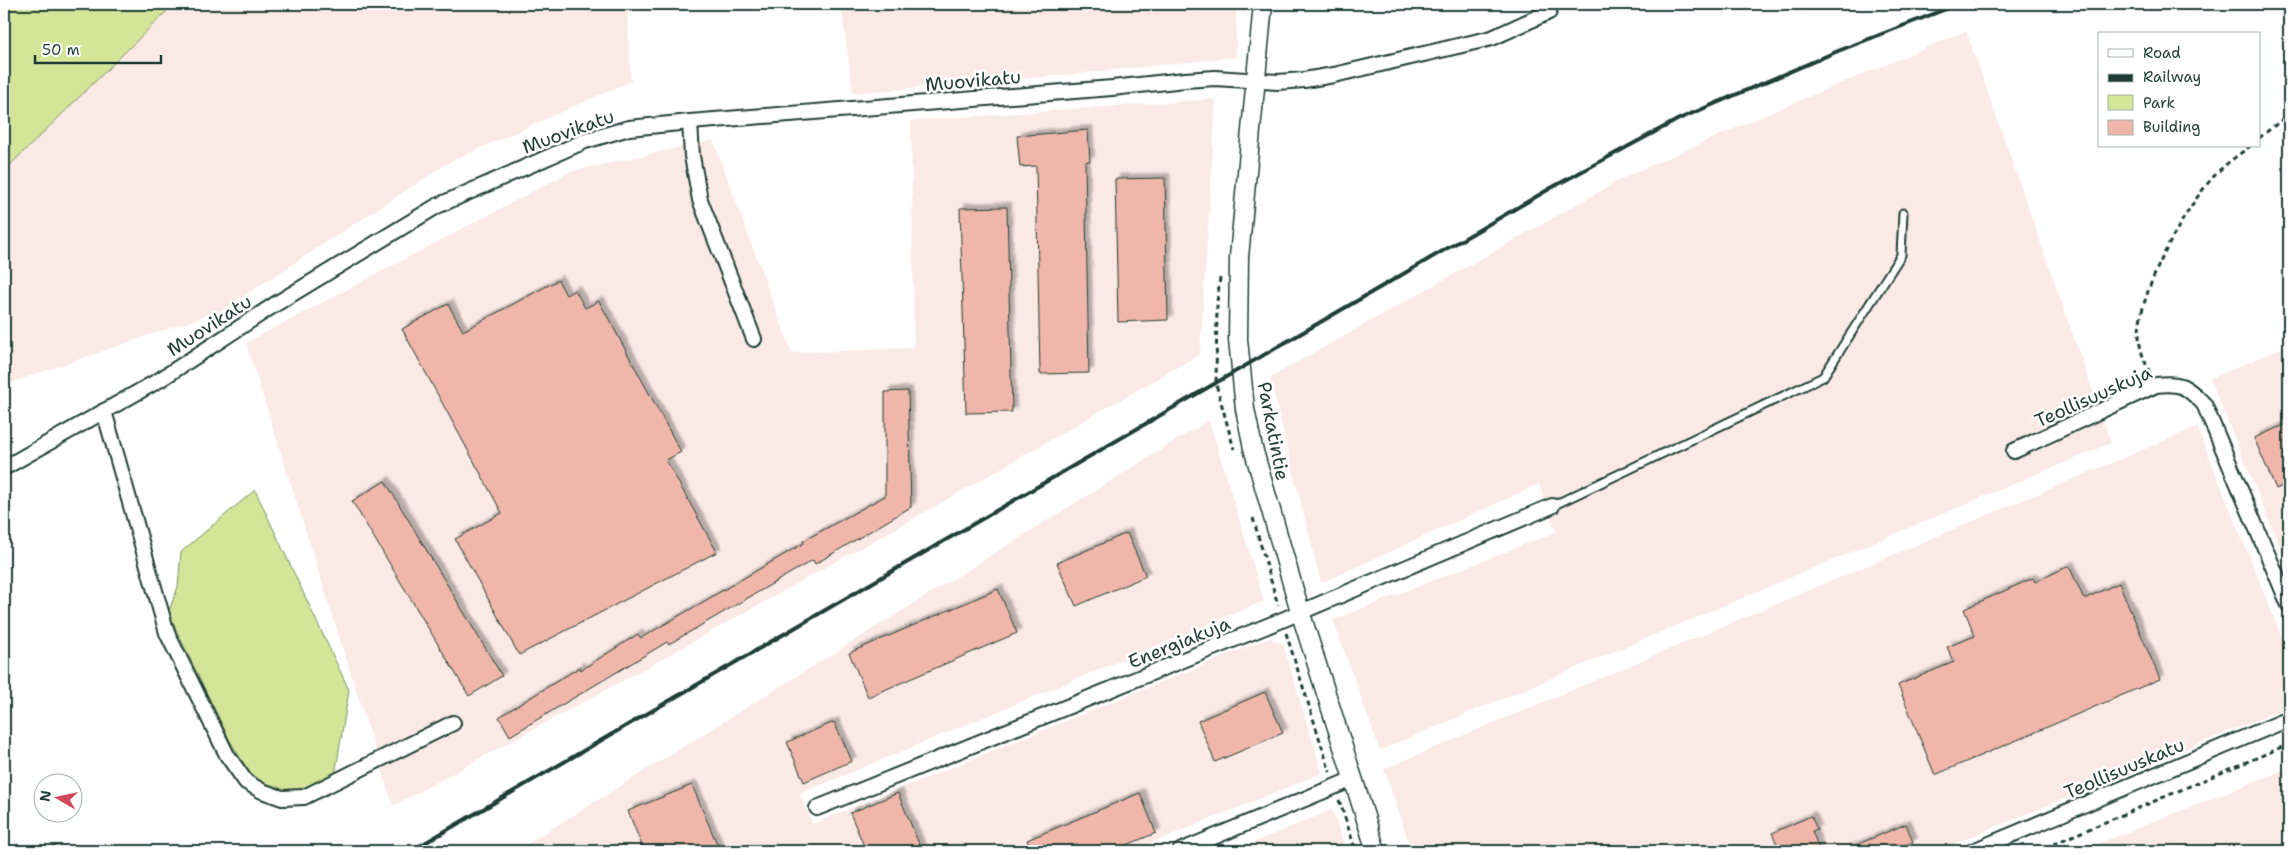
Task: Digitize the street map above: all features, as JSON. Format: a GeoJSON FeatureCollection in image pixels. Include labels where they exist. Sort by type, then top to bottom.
{"type":"FeatureCollection","features":[{"type":"Feature","properties":{"kind":"street","name":"Parkatintie"},"geometry":{"type":"LineString","coordinates":[[1263,4],[1254,81],[1239,257],[1238,339],[1245,409],[1253,448],[1300,611],[1376,851]]}},
{"type":"Feature","properties":{"kind":"street","name":"Muovikatu"},"geometry":{"type":"LineString","coordinates":[[4,468],[161,379],[274,305],[437,206],[585,140],[629,128],[1112,88],[1185,80],[1215,78],[1254,81],[1304,80],[1334,76],[1492,38],[1549,12]]}},
{"type":"Feature","properties":{"kind":"street"},"geometry":{"type":"LineString","coordinates":[[690,122],[692,156],[700,200],[754,339]]}},
{"type":"Feature","properties":{"kind":"street","name":"Teollisuuskuja"},"geometry":{"type":"LineString","coordinates":[[2014,451],[2156,385],[2174,383],[2189,389],[2204,404],[2289,605]]}},
{"type":"Feature","properties":{"kind":"street"},"geometry":{"type":"LineString","coordinates":[[104,411],[139,541],[167,632],[227,755],[246,782],[262,791],[282,798],[304,797],[453,723]]}},
{"type":"Feature","properties":{"kind":"street","name":"Energiakuja"},"geometry":{"type":"LineString","coordinates":[[817,808],[1282,620],[1552,506]]}},
{"type":"Feature","properties":{"kind":"street","name":"Teollisuuskatu"},"geometry":{"type":"LineString","coordinates":[[1973,851],[2289,719]]}},
{"type":"Feature","properties":{"kind":"street"},"geometry":{"type":"LineString","coordinates":[[1180,851],[1353,779]]}},
{"type":"Feature","properties":{"kind":"lane"},"geometry":{"type":"LineString","coordinates":[[1552,506],[1823,377],[1901,255],[1904,213]]}},
{"type":"Feature","properties":{"kind":"path"},"geometry":{"type":"LineString","coordinates":[[2260,137],[2289,114]]}},
{"type":"Feature","properties":{"kind":"path"},"geometry":{"type":"LineString","coordinates":[[2156,385],[2141,354],[2139,331],[2148,293],[2181,219],[2217,173],[2248,148]]}},
{"type":"Feature","properties":{"kind":"path"},"geometry":{"type":"LineString","coordinates":[[2037,851],[2289,744]]}},
{"type":"Feature","properties":{"kind":"shaded area"},"geometry":{"type":"Polygon","coordinates":[[[174,4],[627,4],[631,81],[451,161],[222,310],[4,385],[4,171],[174,4]]]}},
{"type":"Feature","properties":{"kind":"shaded area"},"geometry":{"type":"Polygon","coordinates":[[[841,4],[1236,4],[1236,57],[1065,75],[853,93],[841,4]]]}},
{"type":"Feature","properties":{"kind":"shaded area"},"geometry":{"type":"Polygon","coordinates":[[[1966,31],[2111,443],[1380,750],[1333,620],[1556,532],[1539,484],[1321,583],[1270,378],[1629,175],[1966,31]]]}},
{"type":"Feature","properties":{"kind":"shaded area"},"geometry":{"type":"Polygon","coordinates":[[[1216,99],[1200,354],[916,517],[393,806],[246,343],[570,172],[713,140],[792,353],[914,348],[911,121],[1216,99]]]}},
{"type":"Feature","properties":{"kind":"shaded area"},"geometry":{"type":"Polygon","coordinates":[[[2289,345],[2289,568],[2210,379],[2289,345]]]}},
{"type":"Feature","properties":{"kind":"shaded area"},"geometry":{"type":"Polygon","coordinates":[[[1209,420],[1264,601],[799,794],[813,824],[1270,638],[1283,644],[1322,773],[1132,851],[516,851],[1209,420]]]}},
{"type":"Feature","properties":{"kind":"shaded area"},"geometry":{"type":"Polygon","coordinates":[[[2197,427],[2289,655],[2289,702],[2286,708],[1936,851],[1412,851],[1384,769],[2197,427]]]}},
{"type":"Feature","properties":{"kind":"shaded area"},"geometry":{"type":"Polygon","coordinates":[[[2289,768],[2289,851],[2080,851],[2289,768]]]}},
{"type":"Feature","properties":{"kind":"shaded area"},"geometry":{"type":"Polygon","coordinates":[[[1332,810],[1346,851],[1233,851],[1332,810]]]}},
{"type":"Feature","properties":{"kind":"green space"},"geometry":{"type":"Polygon","coordinates":[[[4,4],[174,4],[4,171],[4,4]]]}},
{"type":"Feature","properties":{"kind":"green space"},"geometry":{"type":"Polygon","coordinates":[[[255,490],[349,690],[335,775],[290,793],[254,780],[230,741],[168,613],[178,587],[181,552],[255,490]]]}},
{"type":"Feature","properties":{"kind":"building"},"geometry":{"type":"Polygon","coordinates":[[[1088,130],[1090,161],[1085,162],[1089,373],[1040,374],[1036,166],[1020,167],[1017,136],[1088,130]]]}},
{"type":"Feature","properties":{"kind":"building"},"geometry":{"type":"Polygon","coordinates":[[[1165,178],[1168,320],[1118,322],[1115,179],[1165,178]]]}},
{"type":"Feature","properties":{"kind":"building"},"geometry":{"type":"Polygon","coordinates":[[[1007,207],[1012,412],[966,413],[960,208],[1007,207]]]}},
{"type":"Feature","properties":{"kind":"building"},"geometry":{"type":"Polygon","coordinates":[[[558,280],[566,295],[575,290],[585,308],[599,301],[681,452],[666,460],[717,552],[519,655],[455,539],[502,513],[402,329],[448,304],[463,331],[558,280]]]}},
{"type":"Feature","properties":{"kind":"building"},"geometry":{"type":"Polygon","coordinates":[[[908,391],[911,507],[815,564],[813,560],[669,644],[667,642],[510,736],[499,717],[580,667],[581,670],[638,634],[641,638],[804,543],[803,541],[885,496],[885,392],[908,391]]]}},
{"type":"Feature","properties":{"kind":"building"},"geometry":{"type":"Polygon","coordinates":[[[2289,423],[2289,483],[2276,489],[2254,438],[2289,423]]]}},
{"type":"Feature","properties":{"kind":"building"},"geometry":{"type":"Polygon","coordinates":[[[385,481],[502,676],[469,696],[352,501],[385,481]]]}},
{"type":"Feature","properties":{"kind":"building"},"geometry":{"type":"Polygon","coordinates":[[[1127,533],[1146,576],[1076,606],[1057,563],[1127,533]]]}},
{"type":"Feature","properties":{"kind":"building"},"geometry":{"type":"Polygon","coordinates":[[[2069,566],[2084,599],[2119,583],[2160,679],[1935,775],[1898,685],[1954,662],[1947,647],[1975,636],[1964,609],[2033,578],[2035,582],[2069,566]]]}},
{"type":"Feature","properties":{"kind":"building"},"geometry":{"type":"Polygon","coordinates":[[[998,589],[1017,633],[868,697],[849,653],[998,589]]]}},
{"type":"Feature","properties":{"kind":"building"},"geometry":{"type":"Polygon","coordinates":[[[1265,692],[1283,733],[1215,762],[1198,721],[1265,692]]]}},
{"type":"Feature","properties":{"kind":"building"},"geometry":{"type":"Polygon","coordinates":[[[834,722],[852,761],[804,782],[787,742],[834,722]]]}},
{"type":"Feature","properties":{"kind":"building"},"geometry":{"type":"Polygon","coordinates":[[[692,785],[720,851],[644,851],[628,811],[692,785]]]}},
{"type":"Feature","properties":{"kind":"building"},"geometry":{"type":"Polygon","coordinates":[[[898,793],[922,851],[866,851],[850,813],[898,793]]]}},
{"type":"Feature","properties":{"kind":"building"},"geometry":{"type":"Polygon","coordinates":[[[1140,793],[1156,833],[1112,851],[1032,851],[1027,840],[1140,793]]]}},
{"type":"Feature","properties":{"kind":"building"},"geometry":{"type":"Polygon","coordinates":[[[1811,816],[1817,829],[1812,831],[1820,851],[1780,851],[1772,833],[1811,816]]]}},
{"type":"Feature","properties":{"kind":"building"},"geometry":{"type":"Polygon","coordinates":[[[1906,824],[1913,842],[1891,851],[1842,851],[1906,824]]]}},
{"type":"Feature","properties":{"kind":"railway"},"geometry":{"type":"LineString","coordinates":[[411,851],[1551,188],[1679,119],[1838,51],[1959,4]]}}]}
